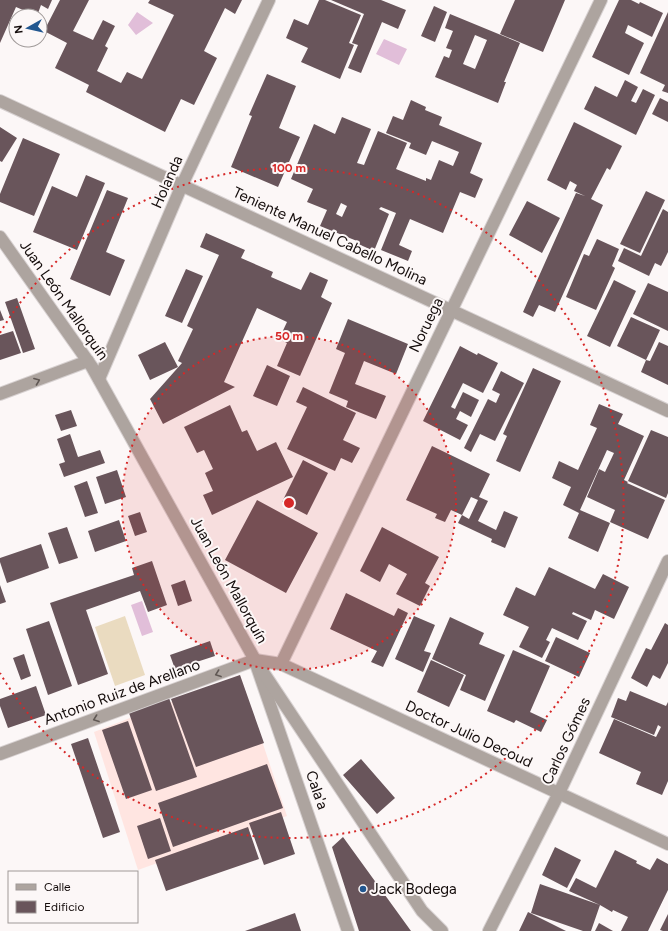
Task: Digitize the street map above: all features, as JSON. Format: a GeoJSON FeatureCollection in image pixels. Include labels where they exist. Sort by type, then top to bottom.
{"type":"FeatureCollection","features":[{"type":"Feature","properties":{"kind":"street","name":"Holanda"},"geometry":{"type":"LineString","coordinates":[[99,379],[182,185],[269,0]]}},
{"type":"Feature","properties":{"kind":"street","name":"Noruega"},"geometry":{"type":"LineString","coordinates":[[281,664],[601,0]]}},
{"type":"Feature","properties":{"kind":"street","name":"Teniente Manuel Cabello Molina"},"geometry":{"type":"LineString","coordinates":[[0,101],[668,411]]}},
{"type":"Feature","properties":{"kind":"street","name":"Juan León Mallorquín"},"geometry":{"type":"LineString","coordinates":[[0,237],[88,361],[99,379],[255,660],[418,904],[442,931]]}},
{"type":"Feature","properties":{"kind":"street"},"geometry":{"type":"LineString","coordinates":[[0,394],[88,361]]}},
{"type":"Feature","properties":{"kind":"street","name":"Carlos Gómes"},"geometry":{"type":"LineString","coordinates":[[489,931],[560,793],[668,561]]}},
{"type":"Feature","properties":{"kind":"street","name":"Doctor Julio Decoud"},"geometry":{"type":"LineString","coordinates":[[255,660],[281,664],[668,844]]}},
{"type":"Feature","properties":{"kind":"street","name":"Antonio Ruiz de Arellano"},"geometry":{"type":"LineString","coordinates":[[0,754],[255,660]]}},
{"type":"Feature","properties":{"kind":"street","name":"Cala'a"},"geometry":{"type":"LineString","coordinates":[[255,660],[348,931]]}},
{"type":"Feature","properties":{"kind":"shaded area"},"geometry":{"type":"Polygon","coordinates":[[[137,12],[153,23],[136,35],[128,25],[137,12]]]}},
{"type":"Feature","properties":{"kind":"shaded area"},"geometry":{"type":"Polygon","coordinates":[[[384,39],[407,49],[399,65],[376,54],[384,39]]]}},
{"type":"Feature","properties":{"kind":"shaded area"},"geometry":{"type":"Polygon","coordinates":[[[142,601],[153,632],[142,636],[131,605],[142,601]]]}},
{"type":"Feature","properties":{"kind":"shaded area"},"geometry":{"type":"Polygon","coordinates":[[[125,616],[145,675],[115,686],[95,627],[125,616]]]}},
{"type":"Feature","properties":{"kind":"shaded area"},"geometry":{"type":"Polygon","coordinates":[[[240,675],[287,816],[138,870],[94,732],[240,675]]]}},
{"type":"Feature","properties":{"kind":"building"},"geometry":{"type":"Polygon","coordinates":[[[0,0],[52,0],[48,9],[41,5],[40,8],[8,8],[8,25],[0,43],[0,0]]]}},
{"type":"Feature","properties":{"kind":"building"},"geometry":{"type":"Polygon","coordinates":[[[60,0],[89,0],[73,31],[93,40],[103,20],[115,26],[105,46],[108,48],[97,71],[121,83],[127,72],[142,79],[174,15],[148,3],[150,0],[242,0],[235,14],[225,8],[204,51],[217,58],[194,105],[181,99],[165,132],[86,92],[89,85],[55,68],[67,43],[48,33],[48,23],[60,0]]]}},
{"type":"Feature","properties":{"kind":"building"},"geometry":{"type":"Polygon","coordinates":[[[319,0],[325,0],[361,15],[349,43],[354,45],[340,79],[301,62],[308,48],[286,38],[294,19],[308,25],[319,0]]]}},
{"type":"Feature","properties":{"kind":"building"},"geometry":{"type":"Polygon","coordinates":[[[331,0],[381,0],[406,10],[398,29],[382,22],[361,73],[348,68],[358,45],[352,43],[364,14],[331,0]]]}},
{"type":"Feature","properties":{"kind":"building"},"geometry":{"type":"Polygon","coordinates":[[[515,0],[565,0],[543,52],[500,34],[515,0]]]}},
{"type":"Feature","properties":{"kind":"building"},"geometry":{"type":"Polygon","coordinates":[[[619,0],[631,0],[639,4],[640,2],[663,13],[652,37],[628,25],[625,33],[644,43],[629,75],[592,57],[619,0]]]}},
{"type":"Feature","properties":{"kind":"building"},"geometry":{"type":"Polygon","coordinates":[[[434,6],[447,12],[435,42],[421,36],[434,6]]]}},
{"type":"Feature","properties":{"kind":"building"},"geometry":{"type":"Polygon","coordinates":[[[668,12],[668,93],[662,91],[665,85],[640,73],[668,12]]]}},
{"type":"Feature","properties":{"kind":"building"},"geometry":{"type":"Polygon","coordinates":[[[450,14],[520,43],[504,82],[506,82],[498,103],[435,77],[444,56],[449,58],[452,50],[446,48],[453,31],[445,28],[450,14]],[[475,35],[463,64],[475,69],[487,40],[475,35]]]}},
{"type":"Feature","properties":{"kind":"building"},"geometry":{"type":"Polygon","coordinates":[[[267,74],[296,86],[279,128],[300,137],[278,187],[231,167],[252,116],[249,115],[267,74]]]}},
{"type":"Feature","properties":{"kind":"building"},"geometry":{"type":"Polygon","coordinates":[[[625,80],[638,87],[631,101],[636,103],[643,89],[655,95],[636,135],[584,109],[595,86],[617,97],[625,80]]]}},
{"type":"Feature","properties":{"kind":"building"},"geometry":{"type":"Polygon","coordinates":[[[660,98],[668,102],[668,122],[652,114],[660,98]]]}},
{"type":"Feature","properties":{"kind":"building"},"geometry":{"type":"Polygon","coordinates":[[[411,100],[426,107],[425,110],[442,117],[439,125],[482,143],[470,173],[483,179],[475,198],[460,192],[443,233],[410,219],[399,245],[412,251],[408,261],[381,250],[396,213],[381,207],[379,209],[389,214],[374,251],[356,243],[357,241],[320,226],[327,210],[307,202],[313,189],[291,179],[314,124],[335,134],[342,117],[371,129],[357,163],[364,165],[378,131],[407,143],[396,169],[426,181],[426,178],[431,180],[439,160],[453,166],[459,152],[432,141],[426,155],[409,148],[411,143],[386,133],[393,116],[403,120],[411,100]],[[341,203],[336,214],[342,217],[347,206],[341,203]]]}},
{"type":"Feature","properties":{"kind":"building"},"geometry":{"type":"Polygon","coordinates":[[[574,122],[622,146],[610,170],[607,168],[591,199],[603,205],[555,312],[539,305],[533,317],[523,312],[576,193],[585,196],[574,191],[577,185],[570,181],[566,190],[547,180],[574,122]]]}},
{"type":"Feature","properties":{"kind":"building"},"geometry":{"type":"Polygon","coordinates":[[[0,127],[17,138],[2,162],[0,161],[0,127]]]}},
{"type":"Feature","properties":{"kind":"building"},"geometry":{"type":"Polygon","coordinates":[[[23,138],[60,154],[34,216],[0,202],[0,194],[23,138]]]}},
{"type":"Feature","properties":{"kind":"building"},"geometry":{"type":"Polygon","coordinates":[[[86,175],[105,183],[77,250],[33,232],[52,186],[77,197],[86,175]]]}},
{"type":"Feature","properties":{"kind":"building"},"geometry":{"type":"Polygon","coordinates":[[[107,190],[128,198],[106,252],[125,260],[110,296],[70,279],[107,190]]]}},
{"type":"Feature","properties":{"kind":"building"},"geometry":{"type":"Polygon","coordinates":[[[646,191],[665,200],[640,253],[620,244],[646,191]]]}},
{"type":"Feature","properties":{"kind":"building"},"geometry":{"type":"Polygon","coordinates":[[[527,201],[560,218],[542,253],[509,235],[527,201]]]}},
{"type":"Feature","properties":{"kind":"building"},"geometry":{"type":"Polygon","coordinates":[[[663,209],[668,212],[668,252],[661,266],[655,263],[649,276],[618,261],[624,248],[641,256],[663,209]]]}},
{"type":"Feature","properties":{"kind":"building"},"geometry":{"type":"Polygon","coordinates":[[[206,233],[245,250],[241,258],[273,272],[271,277],[301,290],[310,272],[328,280],[321,297],[332,303],[300,376],[277,366],[287,343],[279,339],[287,322],[257,308],[224,382],[235,387],[163,424],[150,399],[182,363],[178,361],[193,329],[187,326],[219,255],[200,247],[206,233]]]}},
{"type":"Feature","properties":{"kind":"building"},"geometry":{"type":"Polygon","coordinates":[[[597,239],[619,249],[612,266],[615,268],[596,310],[566,297],[584,254],[589,256],[597,239]]]}},
{"type":"Feature","properties":{"kind":"building"},"geometry":{"type":"Polygon","coordinates":[[[186,269],[203,276],[182,323],[165,316],[186,269]]]}},
{"type":"Feature","properties":{"kind":"building"},"geometry":{"type":"Polygon","coordinates":[[[614,280],[636,291],[610,347],[587,336],[614,280]]]}},
{"type":"Feature","properties":{"kind":"building"},"geometry":{"type":"Polygon","coordinates":[[[648,283],[668,292],[668,331],[633,314],[648,283]]]}},
{"type":"Feature","properties":{"kind":"building"},"geometry":{"type":"Polygon","coordinates":[[[17,298],[35,349],[23,353],[5,302],[17,298]]]}},
{"type":"Feature","properties":{"kind":"building"},"geometry":{"type":"Polygon","coordinates":[[[0,310],[4,320],[0,321],[0,310]]]}},
{"type":"Feature","properties":{"kind":"building"},"geometry":{"type":"Polygon","coordinates":[[[631,317],[660,330],[646,360],[617,346],[631,317]]]}},
{"type":"Feature","properties":{"kind":"building"},"geometry":{"type":"Polygon","coordinates":[[[348,319],[408,344],[396,374],[364,361],[355,384],[386,396],[376,419],[346,407],[348,401],[329,393],[345,353],[336,349],[348,319]]]}},
{"type":"Feature","properties":{"kind":"building"},"geometry":{"type":"Polygon","coordinates":[[[13,331],[21,353],[0,360],[0,335],[13,331]]]}},
{"type":"Feature","properties":{"kind":"building"},"geometry":{"type":"Polygon","coordinates":[[[165,342],[178,367],[150,380],[138,355],[165,342]]]}},
{"type":"Feature","properties":{"kind":"building"},"geometry":{"type":"Polygon","coordinates":[[[659,342],[668,346],[668,385],[641,372],[646,360],[650,361],[659,342]]]}},
{"type":"Feature","properties":{"kind":"building"},"geometry":{"type":"Polygon","coordinates":[[[460,346],[477,355],[478,353],[498,363],[483,393],[463,383],[451,407],[455,409],[463,392],[479,400],[471,417],[460,411],[456,419],[468,425],[460,440],[423,421],[460,346]]]}},
{"type":"Feature","properties":{"kind":"building"},"geometry":{"type":"Polygon","coordinates":[[[267,365],[290,376],[277,406],[253,396],[267,365]]]}},
{"type":"Feature","properties":{"kind":"building"},"geometry":{"type":"Polygon","coordinates":[[[533,368],[561,381],[520,472],[496,461],[507,436],[503,434],[533,368]]]}},
{"type":"Feature","properties":{"kind":"building"},"geometry":{"type":"Polygon","coordinates":[[[501,371],[524,383],[495,441],[480,434],[471,452],[464,448],[488,399],[496,403],[500,394],[492,390],[501,371]]]}},
{"type":"Feature","properties":{"kind":"building"},"geometry":{"type":"Polygon","coordinates":[[[303,387],[356,413],[343,440],[360,448],[352,463],[341,458],[335,471],[287,449],[307,407],[296,402],[303,387]]]}},
{"type":"Feature","properties":{"kind":"building"},"geometry":{"type":"Polygon","coordinates":[[[599,404],[623,414],[618,424],[644,436],[624,480],[628,482],[627,483],[665,500],[648,539],[610,522],[615,510],[587,497],[599,469],[605,472],[614,453],[607,450],[580,510],[610,523],[598,552],[568,538],[579,513],[563,505],[571,487],[552,478],[559,461],[578,470],[597,428],[590,425],[599,404]]]}},
{"type":"Feature","properties":{"kind":"building"},"geometry":{"type":"Polygon","coordinates":[[[230,405],[242,432],[247,430],[257,451],[276,442],[293,477],[212,515],[203,495],[213,491],[205,473],[213,469],[204,450],[197,453],[184,427],[230,405]]]}},
{"type":"Feature","properties":{"kind":"building"},"geometry":{"type":"Polygon","coordinates":[[[71,410],[77,426],[61,431],[55,415],[71,410]]]}},
{"type":"Feature","properties":{"kind":"building"},"geometry":{"type":"Polygon","coordinates":[[[651,430],[668,437],[668,493],[666,498],[628,481],[651,430]]]}},
{"type":"Feature","properties":{"kind":"building"},"geometry":{"type":"Polygon","coordinates":[[[70,434],[78,457],[100,450],[105,463],[64,477],[59,464],[65,462],[57,439],[70,434]]]}},
{"type":"Feature","properties":{"kind":"building"},"geometry":{"type":"Polygon","coordinates":[[[432,446],[490,474],[479,497],[488,501],[478,521],[496,530],[504,511],[518,517],[505,548],[491,542],[492,539],[458,523],[462,515],[451,510],[445,522],[435,518],[437,514],[406,500],[432,446]],[[471,497],[462,515],[469,519],[478,500],[471,497]]]}},
{"type":"Feature","properties":{"kind":"building"},"geometry":{"type":"Polygon","coordinates":[[[303,460],[328,473],[307,515],[282,502],[303,460]]]}},
{"type":"Feature","properties":{"kind":"building"},"geometry":{"type":"Polygon","coordinates":[[[117,470],[126,497],[105,504],[96,477],[117,470]]]}},
{"type":"Feature","properties":{"kind":"building"},"geometry":{"type":"Polygon","coordinates":[[[87,481],[98,513],[85,517],[74,486],[87,481]]]}},
{"type":"Feature","properties":{"kind":"building"},"geometry":{"type":"Polygon","coordinates":[[[257,500],[318,533],[286,593],[225,560],[257,500]]]}},
{"type":"Feature","properties":{"kind":"building"},"geometry":{"type":"Polygon","coordinates":[[[140,512],[147,532],[135,536],[128,516],[140,512]]]}},
{"type":"Feature","properties":{"kind":"building"},"geometry":{"type":"Polygon","coordinates":[[[119,520],[126,541],[95,552],[88,531],[119,520]]]}},
{"type":"Feature","properties":{"kind":"building"},"geometry":{"type":"Polygon","coordinates":[[[67,527],[78,558],[59,564],[48,533],[67,527]]]}},
{"type":"Feature","properties":{"kind":"building"},"geometry":{"type":"Polygon","coordinates":[[[382,527],[439,557],[425,583],[430,586],[420,606],[396,594],[407,574],[389,564],[380,582],[360,571],[382,527]]]}},
{"type":"Feature","properties":{"kind":"building"},"geometry":{"type":"Polygon","coordinates":[[[41,544],[49,568],[7,583],[0,558],[41,544]]]}},
{"type":"Feature","properties":{"kind":"building"},"geometry":{"type":"Polygon","coordinates":[[[152,561],[167,605],[148,612],[140,591],[86,610],[108,674],[78,685],[50,603],[134,575],[132,568],[152,561]]]}},
{"type":"Feature","properties":{"kind":"building"},"geometry":{"type":"Polygon","coordinates":[[[549,567],[595,589],[603,574],[629,587],[614,619],[595,610],[591,620],[573,612],[572,614],[587,621],[578,640],[552,628],[546,640],[550,642],[542,658],[519,647],[529,627],[503,615],[516,587],[535,596],[549,567]]]}},
{"type":"Feature","properties":{"kind":"building"},"geometry":{"type":"Polygon","coordinates":[[[185,580],[192,601],[178,606],[171,585],[185,580]]]}},
{"type":"Feature","properties":{"kind":"building"},"geometry":{"type":"Polygon","coordinates":[[[0,585],[6,602],[0,604],[0,585]]]}},
{"type":"Feature","properties":{"kind":"building"},"geometry":{"type":"Polygon","coordinates":[[[346,593],[394,616],[398,608],[408,613],[383,667],[371,662],[377,651],[330,629],[346,593]]]}},
{"type":"Feature","properties":{"kind":"building"},"geometry":{"type":"Polygon","coordinates":[[[414,616],[435,625],[424,651],[431,653],[423,672],[395,659],[414,616]]]}},
{"type":"Feature","properties":{"kind":"building"},"geometry":{"type":"Polygon","coordinates":[[[450,617],[484,633],[479,644],[505,655],[485,701],[460,690],[466,675],[432,659],[450,617]]]}},
{"type":"Feature","properties":{"kind":"building"},"geometry":{"type":"Polygon","coordinates":[[[49,621],[72,686],[48,695],[26,629],[49,621]]]}},
{"type":"Feature","properties":{"kind":"building"},"geometry":{"type":"Polygon","coordinates":[[[665,623],[668,625],[668,663],[660,679],[653,675],[647,687],[631,678],[646,648],[651,650],[665,623]]]}},
{"type":"Feature","properties":{"kind":"building"},"geometry":{"type":"Polygon","coordinates":[[[556,637],[590,653],[579,677],[545,661],[556,637]]]}},
{"type":"Feature","properties":{"kind":"building"},"geometry":{"type":"Polygon","coordinates":[[[210,641],[215,656],[175,669],[170,655],[210,641]]]}},
{"type":"Feature","properties":{"kind":"building"},"geometry":{"type":"Polygon","coordinates":[[[513,650],[550,666],[530,712],[547,720],[541,732],[516,720],[514,723],[487,711],[513,650]]]}},
{"type":"Feature","properties":{"kind":"building"},"geometry":{"type":"Polygon","coordinates":[[[24,654],[31,676],[21,680],[13,658],[24,654]]]}},
{"type":"Feature","properties":{"kind":"building"},"geometry":{"type":"Polygon","coordinates":[[[431,660],[464,675],[449,707],[417,692],[431,660]]]}},
{"type":"Feature","properties":{"kind":"building"},"geometry":{"type":"Polygon","coordinates":[[[240,675],[264,743],[196,767],[171,699],[240,675]]]}},
{"type":"Feature","properties":{"kind":"building"},"geometry":{"type":"Polygon","coordinates":[[[36,686],[46,715],[8,728],[0,706],[0,699],[36,686]]]}},
{"type":"Feature","properties":{"kind":"building"},"geometry":{"type":"Polygon","coordinates":[[[630,691],[666,706],[668,702],[668,781],[662,795],[636,784],[641,772],[599,753],[614,719],[656,737],[661,727],[658,725],[654,735],[611,717],[618,698],[626,701],[630,691]]]}},
{"type":"Feature","properties":{"kind":"building"},"geometry":{"type":"Polygon","coordinates":[[[169,698],[197,777],[156,791],[129,713],[169,698]]]}},
{"type":"Feature","properties":{"kind":"building"},"geometry":{"type":"Polygon","coordinates":[[[128,721],[152,790],[126,799],[102,730],[128,721]]]}},
{"type":"Feature","properties":{"kind":"building"},"geometry":{"type":"Polygon","coordinates":[[[88,738],[120,832],[103,838],[71,744],[88,738]]]}},
{"type":"Feature","properties":{"kind":"building"},"geometry":{"type":"Polygon","coordinates":[[[361,759],[395,798],[377,814],[343,775],[361,759]]]}},
{"type":"Feature","properties":{"kind":"building"},"geometry":{"type":"Polygon","coordinates":[[[267,764],[283,808],[173,847],[158,803],[267,764]]]}},
{"type":"Feature","properties":{"kind":"building"},"geometry":{"type":"Polygon","coordinates":[[[281,812],[295,854],[264,865],[249,823],[281,812]]]}},
{"type":"Feature","properties":{"kind":"building"},"geometry":{"type":"Polygon","coordinates":[[[160,818],[171,851],[148,859],[137,826],[160,818]]]}},
{"type":"Feature","properties":{"kind":"building"},"geometry":{"type":"Polygon","coordinates":[[[248,827],[259,859],[166,891],[155,860],[248,827]]]}},
{"type":"Feature","properties":{"kind":"building","name":"Jack Bodega"},"geometry":{"type":"Polygon","coordinates":[[[343,837],[411,931],[359,931],[332,847],[343,837]]]}},
{"type":"Feature","properties":{"kind":"building"},"geometry":{"type":"Polygon","coordinates":[[[555,847],[581,860],[567,888],[542,875],[555,847]]]}},
{"type":"Feature","properties":{"kind":"building"},"geometry":{"type":"Polygon","coordinates":[[[615,850],[637,861],[636,863],[650,870],[657,858],[668,864],[668,890],[648,931],[621,931],[628,917],[613,910],[612,912],[569,891],[576,878],[596,888],[615,850]]]}},
{"type":"Feature","properties":{"kind":"building"},"geometry":{"type":"Polygon","coordinates":[[[540,884],[600,905],[591,931],[583,931],[531,913],[540,884]]]}},
{"type":"Feature","properties":{"kind":"building"},"geometry":{"type":"Polygon","coordinates":[[[528,912],[566,931],[519,931],[528,912]]]}},
{"type":"Feature","properties":{"kind":"building"},"geometry":{"type":"Polygon","coordinates":[[[295,913],[301,931],[245,931],[295,913]]]}},
{"type":"Feature","properties":{"kind":"building"},"geometry":{"type":"Polygon","coordinates":[[[668,914],[668,931],[660,930],[668,914]]]}},
{"type":"Feature","properties":{"kind":"building"},"geometry":{"type":"Polygon","coordinates":[[[599,923],[613,931],[595,931],[599,923]]]}},
{"type":"Feature","properties":{"kind":"place","name":"Jack Bodega"},"geometry":{"type":"Point","coordinates":[363,889]}}]}
